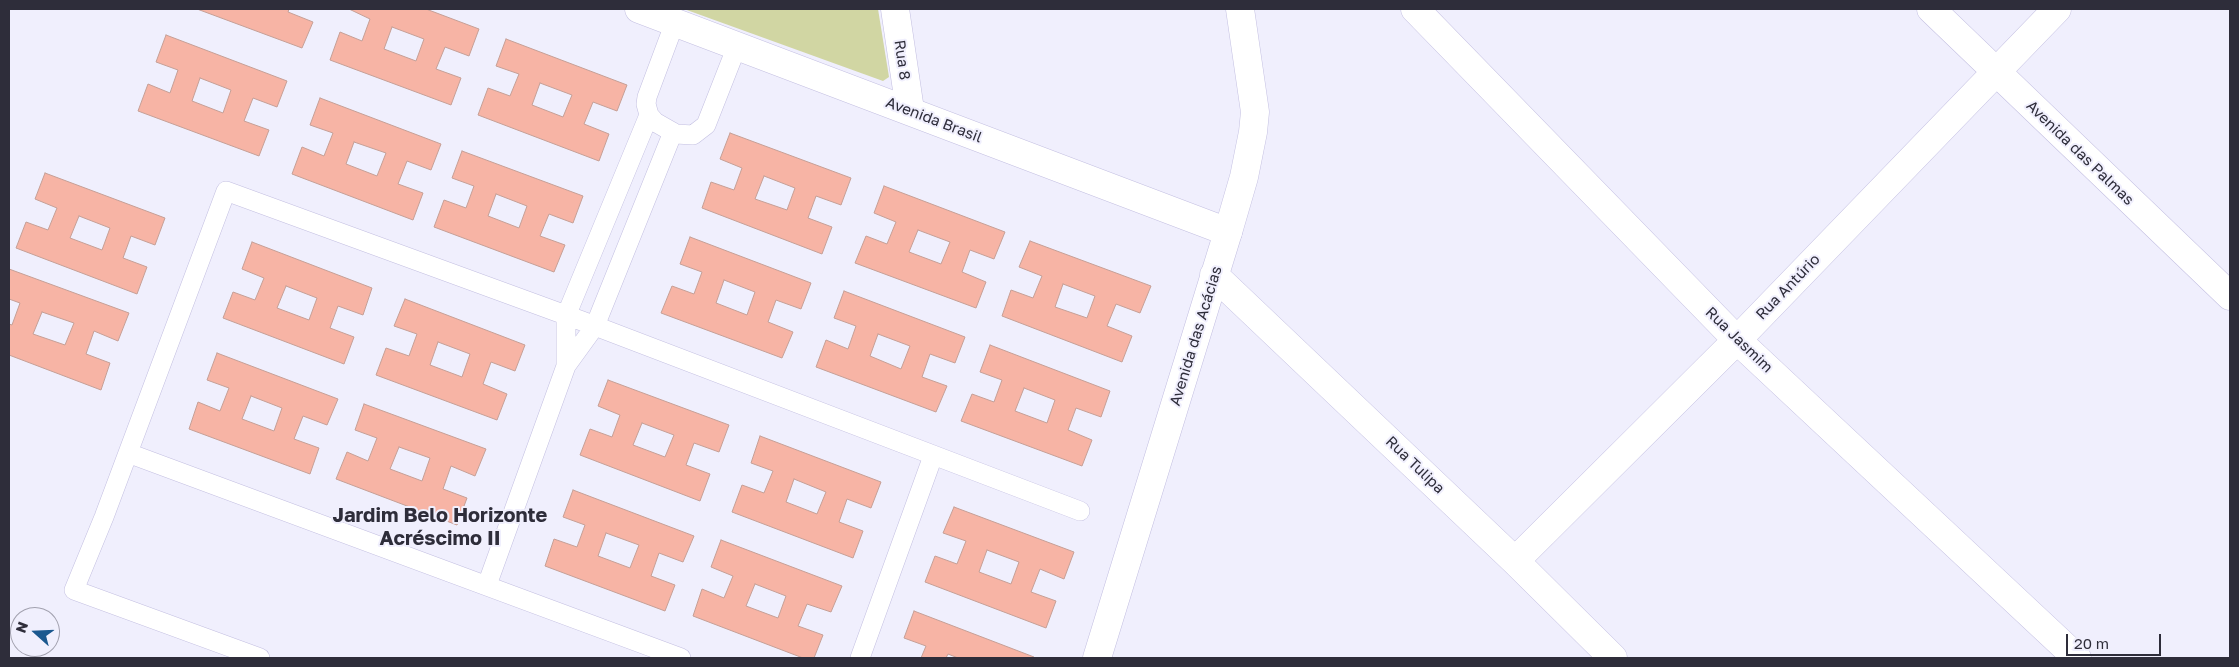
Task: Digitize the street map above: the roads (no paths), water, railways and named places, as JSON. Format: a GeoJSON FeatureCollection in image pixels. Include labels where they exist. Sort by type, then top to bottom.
{"type":"FeatureCollection","features":[{"type":"Feature","properties":{"kind":"street","name":"Avenida Brasil"},"geometry":{"type":"LineString","coordinates":[[639,9],[1228,232]]}},
{"type":"Feature","properties":{"kind":"street","name":"Rua 8"},"geometry":{"type":"LineString","coordinates":[[895,9],[910,110]]}},
{"type":"Feature","properties":{"kind":"street","name":"Avenida das Acácias"},"geometry":{"type":"LineString","coordinates":[[1106,653],[1214,275],[1244,177],[1254,132],[1255,112],[1240,9]]}},
{"type":"Feature","properties":{"kind":"street","name":"Rua Jasmim"},"geometry":{"type":"LineString","coordinates":[[1415,9],[1737,340],[2077,658]]}},
{"type":"Feature","properties":{"kind":"street","name":"Avenida das Palmas"},"geometry":{"type":"LineString","coordinates":[[1931,9],[2230,296]]}},
{"type":"Feature","properties":{"kind":"street","name":"Rua Antúrio"},"geometry":{"type":"LineString","coordinates":[[1515,561],[1737,340],[2057,9]]}},
{"type":"Feature","properties":{"kind":"street","name":"Rua Tulipa"},"geometry":{"type":"LineString","coordinates":[[1214,275],[1515,561],[1613,658]]}},
{"type":"Feature","properties":{"kind":"lane"},"geometry":{"type":"LineString","coordinates":[[566,366],[566,316],[649,115],[647,97],[675,22]]}},
{"type":"Feature","properties":{"kind":"lane"},"geometry":{"type":"LineString","coordinates":[[649,115],[665,129],[685,136],[693,135],[706,125],[737,46]]}},
{"type":"Feature","properties":{"kind":"lane"},"geometry":{"type":"LineString","coordinates":[[487,586],[566,366],[595,326],[673,132]]}},
{"type":"Feature","properties":{"kind":"lane"},"geometry":{"type":"LineString","coordinates":[[260,658],[74,590],[128,453],[226,191],[595,326],[1080,511]]}},
{"type":"Feature","properties":{"kind":"lane"},"geometry":{"type":"LineString","coordinates":[[128,453],[681,658]]}},
{"type":"Feature","properties":{"kind":"lane"},"geometry":{"type":"LineString","coordinates":[[860,658],[933,456]]}},
{"type":"Feature","properties":{"kind":"district","name":"Jardim Belo Horizonte Acréscimo II"},"geometry":{"type":"Point","coordinates":[440,528]}}]}
